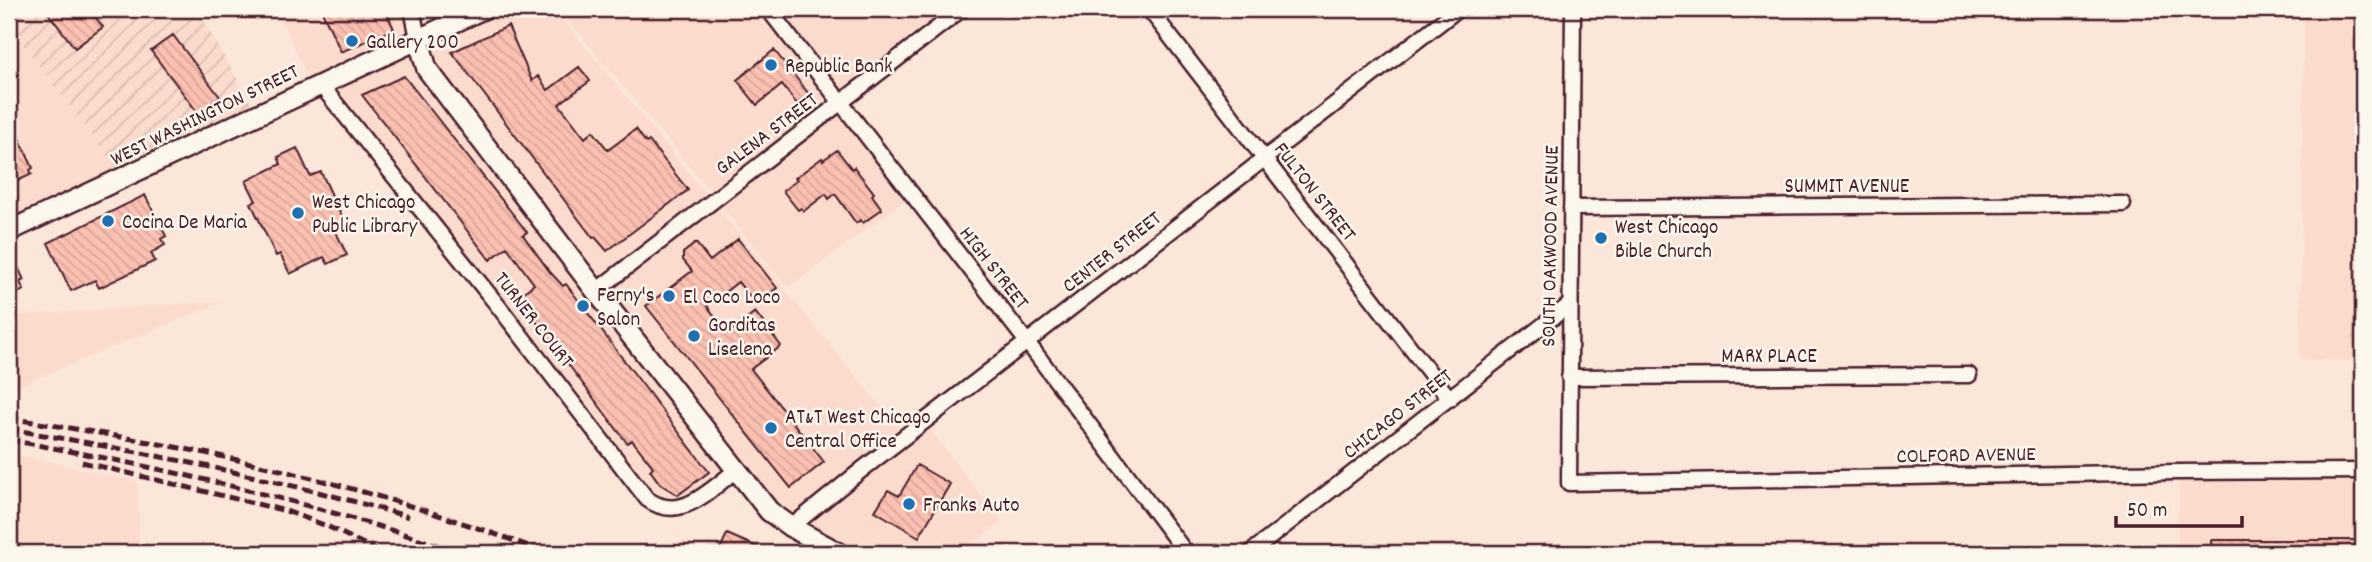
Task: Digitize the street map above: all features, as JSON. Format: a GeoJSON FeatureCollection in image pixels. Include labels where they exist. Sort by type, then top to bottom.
{"type":"FeatureCollection","features":[{"type":"Feature","properties":{"kind":"street"},"geometry":{"type":"LineString","coordinates":[[412,9],[427,69],[596,291],[769,511],[791,527],[839,553]]}},
{"type":"Feature","properties":{"kind":"street","name":"WEST WASHINGTON STREET"},"geometry":{"type":"LineString","coordinates":[[9,231],[483,9]]}},
{"type":"Feature","properties":{"kind":"street","name":"HIGH STREET"},"geometry":{"type":"LineString","coordinates":[[768,9],[1027,342],[1186,553]]}},
{"type":"Feature","properties":{"kind":"street","name":"GALENA STREET"},"geometry":{"type":"LineString","coordinates":[[596,291],[961,9]]}},
{"type":"Feature","properties":{"kind":"street","name":"FULTON STREET"},"geometry":{"type":"LineString","coordinates":[[1149,9],[1450,399]]}},
{"type":"Feature","properties":{"kind":"street","name":"CENTER STREET"},"geometry":{"type":"LineString","coordinates":[[791,527],[1458,9]]}},
{"type":"Feature","properties":{"kind":"street","name":"SOUTH OAKWOOD AVENUE"},"geometry":{"type":"LineString","coordinates":[[1569,483],[1573,9]]}},
{"type":"Feature","properties":{"kind":"street","name":"TURNER COURT"},"geometry":{"type":"LineString","coordinates":[[320,84],[499,307],[647,499],[658,507],[672,509],[687,506],[738,469]]}},
{"type":"Feature","properties":{"kind":"street","name":"SUMMIT AVENUE"},"geometry":{"type":"LineString","coordinates":[[1570,208],[2123,204]]}},
{"type":"Feature","properties":{"kind":"street","name":"CHICAGO STREET"},"geometry":{"type":"LineString","coordinates":[[1250,553],[1569,305]]}},
{"type":"Feature","properties":{"kind":"street","name":"MARX PLACE"},"geometry":{"type":"LineString","coordinates":[[1569,377],[1969,375]]}},
{"type":"Feature","properties":{"kind":"street","name":"COLFORD AVENUE"},"geometry":{"type":"LineString","coordinates":[[1569,483],[2179,471],[2363,471]]}},
{"type":"Feature","properties":{"kind":"shaded area"},"geometry":{"type":"Polygon","coordinates":[[[9,9],[197,9],[252,105],[119,171],[9,26],[9,9]]]}},
{"type":"Feature","properties":{"kind":"shaded area"},"geometry":{"type":"Polygon","coordinates":[[[276,9],[416,9],[422,31],[311,83],[276,9]]]}},
{"type":"Feature","properties":{"kind":"shaded area"},"geometry":{"type":"Polygon","coordinates":[[[483,9],[554,9],[905,436],[791,527],[738,469],[686,506],[658,507],[325,81],[483,9]]]}},
{"type":"Feature","properties":{"kind":"shaded area"},"geometry":{"type":"Polygon","coordinates":[[[559,9],[763,9],[834,104],[713,195],[559,9]]]}},
{"type":"Feature","properties":{"kind":"shaded area"},"geometry":{"type":"Polygon","coordinates":[[[773,9],[954,9],[841,97],[773,9]]]}},
{"type":"Feature","properties":{"kind":"shaded area"},"geometry":{"type":"Polygon","coordinates":[[[2304,9],[2363,9],[2363,360],[2300,360],[2304,9]]]}},
{"type":"Feature","properties":{"kind":"shaded area"},"geometry":{"type":"Polygon","coordinates":[[[9,26],[119,171],[9,222],[9,26]]]}},
{"type":"Feature","properties":{"kind":"shaded area"},"geometry":{"type":"Polygon","coordinates":[[[839,109],[908,198],[788,288],[718,202],[839,109]]]}},
{"type":"Feature","properties":{"kind":"shaded area"},"geometry":{"type":"Polygon","coordinates":[[[224,301],[9,390],[9,316],[224,301]]]}},
{"type":"Feature","properties":{"kind":"shaded area"},"geometry":{"type":"Polygon","coordinates":[[[927,426],[1002,522],[957,553],[851,553],[800,526],[927,426]]]}},
{"type":"Feature","properties":{"kind":"shaded area"},"geometry":{"type":"Polygon","coordinates":[[[9,453],[138,482],[139,544],[75,553],[9,553],[9,453]]]}},
{"type":"Feature","properties":{"kind":"shaded area"},"geometry":{"type":"Polygon","coordinates":[[[2363,468],[2363,553],[2178,553],[2179,472],[2363,468]]]}},
{"type":"Feature","properties":{"kind":"building"},"geometry":{"type":"Polygon","coordinates":[[[45,9],[89,9],[103,27],[75,48],[45,9]]]}},
{"type":"Feature","properties":{"kind":"building","name":"Gallery 200"},"geometry":{"type":"Polygon","coordinates":[[[321,9],[385,9],[394,29],[341,52],[321,9]]]}},
{"type":"Feature","properties":{"kind":"building"},"geometry":{"type":"Polygon","coordinates":[[[508,26],[532,81],[538,76],[548,90],[579,67],[590,81],[559,104],[585,138],[593,131],[608,150],[636,129],[646,143],[649,141],[688,190],[607,251],[593,238],[452,52],[508,26]]]}},
{"type":"Feature","properties":{"kind":"building"},"geometry":{"type":"Polygon","coordinates":[[[173,35],[220,97],[198,113],[151,51],[173,35]]]}},
{"type":"Feature","properties":{"kind":"building","name":"Republic Bank"},"geometry":{"type":"Polygon","coordinates":[[[774,50],[809,94],[797,104],[782,85],[757,105],[737,80],[774,50]]]}},
{"type":"Feature","properties":{"kind":"building"},"geometry":{"type":"Polygon","coordinates":[[[404,76],[527,232],[523,235],[550,272],[563,286],[566,284],[709,472],[678,495],[660,484],[650,470],[653,467],[632,440],[627,443],[518,297],[534,284],[507,247],[490,260],[362,95],[404,76]]]}},
{"type":"Feature","properties":{"kind":"building"},"geometry":{"type":"Polygon","coordinates":[[[9,116],[33,168],[30,170],[32,174],[9,185],[9,116]]]}},
{"type":"Feature","properties":{"kind":"building","name":"West Chicago Public Library"},"geometry":{"type":"Polygon","coordinates":[[[297,148],[310,176],[321,172],[345,223],[334,228],[347,255],[328,264],[324,257],[290,274],[280,254],[276,256],[251,203],[256,201],[246,181],[281,164],[278,157],[297,148]]]}},
{"type":"Feature","properties":{"kind":"building"},"geometry":{"type":"Polygon","coordinates":[[[837,150],[874,193],[872,195],[882,209],[863,223],[860,220],[856,223],[835,194],[829,199],[826,194],[804,211],[801,208],[798,210],[783,191],[797,180],[795,178],[837,150]]]}},
{"type":"Feature","properties":{"kind":"building"},"geometry":{"type":"Polygon","coordinates":[[[145,195],[166,236],[161,239],[165,245],[151,253],[155,261],[99,288],[95,280],[71,291],[48,243],[145,195]]]}},
{"type":"Feature","properties":{"kind":"building"},"geometry":{"type":"Polygon","coordinates":[[[738,239],[777,288],[756,304],[738,282],[707,306],[728,333],[755,312],[781,346],[751,369],[824,462],[791,488],[646,306],[692,271],[683,260],[683,253],[696,243],[710,261],[738,239]]]}},
{"type":"Feature","properties":{"kind":"building"},"geometry":{"type":"Polygon","coordinates":[[[9,248],[24,280],[20,282],[24,290],[9,297],[9,248]]]}},
{"type":"Feature","properties":{"kind":"building","name":"Franks Auto"},"geometry":{"type":"Polygon","coordinates":[[[917,465],[950,484],[919,537],[875,511],[888,490],[899,496],[917,465]]]}},
{"type":"Feature","properties":{"kind":"building"},"geometry":{"type":"Polygon","coordinates":[[[727,534],[771,553],[718,553],[727,534]]]}},
{"type":"Feature","properties":{"kind":"building"},"geometry":{"type":"Polygon","coordinates":[[[2211,540],[2363,540],[2363,553],[2211,553],[2211,540]]]}},
{"type":"Feature","properties":{"kind":"railway"},"geometry":{"type":"LineString","coordinates":[[9,418],[191,450],[300,475],[425,511],[548,553]]}},
{"type":"Feature","properties":{"kind":"railway"},"geometry":{"type":"LineString","coordinates":[[9,429],[210,467],[409,517]]}},
{"type":"Feature","properties":{"kind":"railway"},"geometry":{"type":"LineString","coordinates":[[9,440],[181,474],[294,502],[461,553]]}},
{"type":"Feature","properties":{"kind":"railway"},"geometry":{"type":"LineString","coordinates":[[82,462],[286,511],[327,526],[382,553]]}},
{"type":"Feature","properties":{"kind":"place","name":"Gallery 200"},"geometry":{"type":"Point","coordinates":[352,41]}},
{"type":"Feature","properties":{"kind":"place","name":"Republic Bank"},"geometry":{"type":"Point","coordinates":[771,65]}},
{"type":"Feature","properties":{"kind":"place","name":"West Chicago Public Library"},"geometry":{"type":"Point","coordinates":[298,213]}},
{"type":"Feature","properties":{"kind":"place","name":"Cocina De Maria"},"geometry":{"type":"Point","coordinates":[108,221]}},
{"type":"Feature","properties":{"kind":"place","name":"West Chicago Bible Church"},"geometry":{"type":"Point","coordinates":[1601,238]}},
{"type":"Feature","properties":{"kind":"place","name":"El Coco Loco"},"geometry":{"type":"Point","coordinates":[669,296]}},
{"type":"Feature","properties":{"kind":"place","name":"Ferny's Salon"},"geometry":{"type":"Point","coordinates":[583,306]}},
{"type":"Feature","properties":{"kind":"place","name":"Gorditas Liselena"},"geometry":{"type":"Point","coordinates":[694,336]}},
{"type":"Feature","properties":{"kind":"place","name":"AT&T West Chicago Central Office"},"geometry":{"type":"Point","coordinates":[771,428]}},
{"type":"Feature","properties":{"kind":"place","name":"Franks Auto"},"geometry":{"type":"Point","coordinates":[909,504]}}]}
